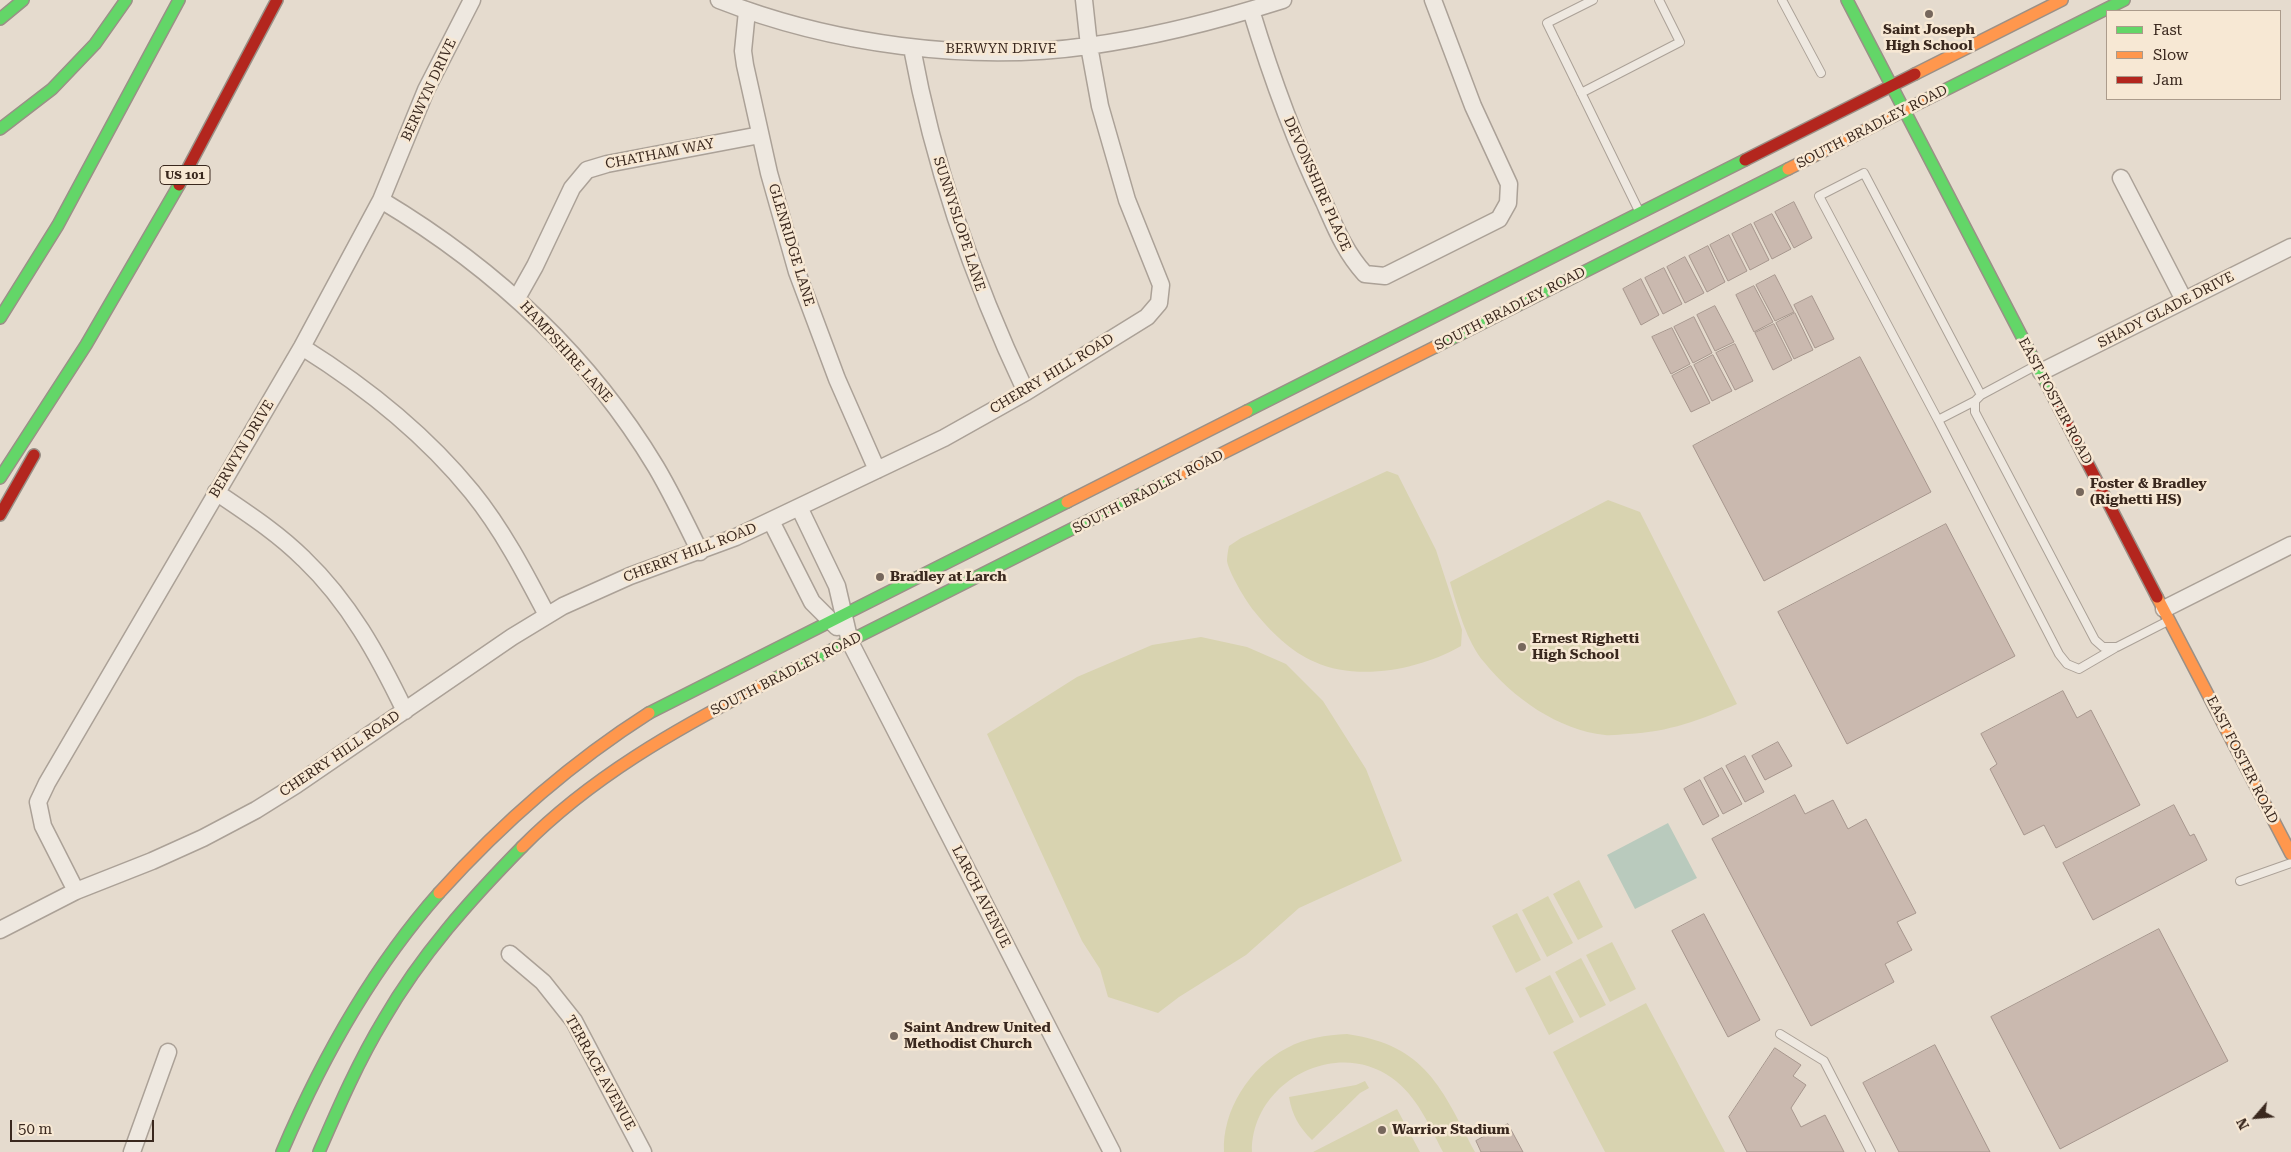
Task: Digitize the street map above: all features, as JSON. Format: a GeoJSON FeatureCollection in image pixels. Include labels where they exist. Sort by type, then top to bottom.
{"type":"FeatureCollection","features":[{"type":"Feature","properties":{"kind":"main road"},"geometry":{"type":"LineString","coordinates":[[0,19],[23,0]]}},
{"type":"Feature","properties":{"kind":"main road"},"geometry":{"type":"LineString","coordinates":[[0,129],[52,89],[95,44],[126,0]]}},
{"type":"Feature","properties":{"kind":"main road"},"geometry":{"type":"LineString","coordinates":[[0,318],[58,225],[179,0]]}},
{"type":"Feature","properties":{"kind":"main road","name":"US 101"},"geometry":{"type":"LineString","coordinates":[[0,478],[86,345],[179,185],[277,0]]}},
{"type":"Feature","properties":{"kind":"main road","name":"EAST FOSTER ROAD"},"geometry":{"type":"LineString","coordinates":[[1847,0],[2291,854]]}},
{"type":"Feature","properties":{"kind":"main road","name":"SOUTH BRADLEY ROAD"},"geometry":{"type":"LineString","coordinates":[[282,1152],[314,1079],[362,996],[416,921],[451,879],[487,842],[552,782],[648,713],[692,688],[837,617],[2062,0]]}},
{"type":"Feature","properties":{"kind":"main road","name":"SOUTH BRADLEY ROAD"},"geometry":{"type":"LineString","coordinates":[[319,1152],[355,1069],[385,1014],[437,939],[505,862],[564,808],[633,756],[705,714],[2124,0]]}},
{"type":"Feature","properties":{"kind":"main road"},"geometry":{"type":"LineString","coordinates":[[50,424],[86,345]]}},
{"type":"Feature","properties":{"kind":"main road"},"geometry":{"type":"LineString","coordinates":[[0,515],[37,448]]}},
{"type":"Feature","properties":{"kind":"street","name":"BERWYN DRIVE"},"geometry":{"type":"LineString","coordinates":[[76,891],[43,826],[38,802],[47,783],[302,347],[380,200],[426,90],[472,0]]}},
{"type":"Feature","properties":{"kind":"street","name":"BERWYN DRIVE"},"geometry":{"type":"LineString","coordinates":[[719,0],[747,11],[829,33],[894,46],[1000,51],[1089,46],[1153,34],[1284,0]]}},
{"type":"Feature","properties":{"kind":"street","name":"CHERRY HILL ROAD"},"geometry":{"type":"LineString","coordinates":[[0,930],[76,891],[161,857],[203,838],[248,814],[296,785],[547,615],[596,590],[700,552],[771,521],[944,438],[1026,392],[1148,317],[1160,303],[1160,285],[1127,200],[1100,106],[1089,46],[1084,0]]}},
{"type":"Feature","properties":{"kind":"street","name":"DEVONSHIRE PLACE"},"geometry":{"type":"LineString","coordinates":[[1251,10],[1283,111],[1303,160],[1349,256],[1365,274],[1385,276],[1499,219],[1508,203],[1509,184],[1473,106],[1433,0]]}},
{"type":"Feature","properties":{"kind":"street","name":"GLENRIDGE LANE"},"geometry":{"type":"LineString","coordinates":[[747,11],[743,51],[760,135],[780,217],[797,272],[838,379],[877,470]]}},
{"type":"Feature","properties":{"kind":"street","name":"SUNNYSLOPE LANE"},"geometry":{"type":"LineString","coordinates":[[912,48],[934,147],[961,234],[993,320],[1026,392]]}},
{"type":"Feature","properties":{"kind":"street","name":"CHATHAM WAY"},"geometry":{"type":"LineString","coordinates":[[517,298],[535,266],[572,188],[587,170],[607,164],[760,135]]}},
{"type":"Feature","properties":{"kind":"street"},"geometry":{"type":"LineString","coordinates":[[2121,178],[2184,300]]}},
{"type":"Feature","properties":{"kind":"street","name":"HAMPSHIRE LANE"},"geometry":{"type":"LineString","coordinates":[[380,200],[452,245],[517,298],[601,388],[630,427],[656,468],[700,552]]}},
{"type":"Feature","properties":{"kind":"street","name":"SHADY GLADE DRIVE"},"geometry":{"type":"LineString","coordinates":[[2039,368],[2291,247]]}},
{"type":"Feature","properties":{"kind":"street"},"geometry":{"type":"LineString","coordinates":[[302,347],[346,375],[392,410],[430,445],[472,493],[499,532],[547,615]]}},
{"type":"Feature","properties":{"kind":"street"},"geometry":{"type":"LineString","coordinates":[[216,492],[268,527],[304,559],[339,598],[366,635],[405,711]]}},
{"type":"Feature","properties":{"kind":"street","name":"LARCH AVENUE"},"geometry":{"type":"LineString","coordinates":[[799,507],[837,586],[837,617],[1112,1152]]}},
{"type":"Feature","properties":{"kind":"street"},"geometry":{"type":"LineString","coordinates":[[771,521],[812,602],[837,617]]}},
{"type":"Feature","properties":{"kind":"street"},"geometry":{"type":"LineString","coordinates":[[2166,615],[2291,545]]}},
{"type":"Feature","properties":{"kind":"street","name":"TERRACE AVENUE"},"geometry":{"type":"LineString","coordinates":[[510,954],[543,982],[574,1021],[643,1152]]}},
{"type":"Feature","properties":{"kind":"street"},"geometry":{"type":"LineString","coordinates":[[132,1152],[168,1052]]}},
{"type":"Feature","properties":{"kind":"lane"},"geometry":{"type":"LineString","coordinates":[[1592,0],[1547,23],[1640,213]]}},
{"type":"Feature","properties":{"kind":"lane"},"geometry":{"type":"LineString","coordinates":[[1581,93],[1680,42],[1660,0]]}},
{"type":"Feature","properties":{"kind":"lane"},"geometry":{"type":"LineString","coordinates":[[1782,0],[1821,73]]}},
{"type":"Feature","properties":{"kind":"lane"},"geometry":{"type":"LineString","coordinates":[[2117,647],[2103,647],[2095,640],[1975,412],[1978,398],[1864,173],[1819,196],[2055,646],[2067,664],[2079,669],[2117,647],[2166,615]]}},
{"type":"Feature","properties":{"kind":"lane"},"geometry":{"type":"LineString","coordinates":[[1938,420],[2039,368]]}},
{"type":"Feature","properties":{"kind":"lane"},"geometry":{"type":"LineString","coordinates":[[2240,881],[2291,863]]}},
{"type":"Feature","properties":{"kind":"lane"},"geometry":{"type":"LineString","coordinates":[[1780,1034],[1824,1061],[1871,1152]]}},
{"type":"Feature","properties":{"kind":"shaded area"},"geometry":{"type":"Polygon","coordinates":[[[1387,471],[1398,475],[1436,550],[1462,630],[1461,646],[1428,661],[1390,670],[1370,672],[1332,668],[1298,653],[1260,619],[1238,587],[1231,572],[1227,561],[1229,546],[1241,538],[1387,471]]]}},
{"type":"Feature","properties":{"kind":"shaded area"},"geometry":{"type":"Polygon","coordinates":[[[1608,500],[1640,512],[1737,704],[1697,720],[1657,731],[1611,735],[1587,732],[1570,727],[1554,719],[1523,700],[1496,675],[1472,645],[1463,624],[1450,582],[1608,500]]]}},
{"type":"Feature","properties":{"kind":"shaded area"},"geometry":{"type":"Polygon","coordinates":[[[1201,637],[1247,647],[1286,664],[1323,701],[1366,769],[1402,861],[1299,908],[1246,955],[1179,997],[1158,1013],[1108,997],[1100,969],[1082,941],[987,734],[1077,677],[1152,645],[1201,637]]]}},
{"type":"Feature","properties":{"kind":"shaded area"},"geometry":{"type":"Polygon","coordinates":[[[1668,823],[1697,878],[1635,909],[1607,855],[1668,823]]]}},
{"type":"Feature","properties":{"kind":"shaded area"},"geometry":{"type":"Polygon","coordinates":[[[1579,880],[1603,927],[1578,940],[1553,894],[1579,880]]]}},
{"type":"Feature","properties":{"kind":"shaded area"},"geometry":{"type":"Polygon","coordinates":[[[1548,896],[1573,943],[1547,957],[1522,910],[1548,896]]]}},
{"type":"Feature","properties":{"kind":"shaded area"},"geometry":{"type":"Polygon","coordinates":[[[1517,913],[1541,960],[1516,973],[1492,926],[1517,913]]]}},
{"type":"Feature","properties":{"kind":"shaded area"},"geometry":{"type":"Polygon","coordinates":[[[1612,942],[1636,989],[1610,1002],[1586,955],[1612,942]]]}},
{"type":"Feature","properties":{"kind":"shaded area"},"geometry":{"type":"Polygon","coordinates":[[[1581,958],[1606,1005],[1580,1018],[1555,972],[1581,958]]]}},
{"type":"Feature","properties":{"kind":"shaded area"},"geometry":{"type":"Polygon","coordinates":[[[1550,975],[1574,1022],[1549,1035],[1525,988],[1550,975]]]}},
{"type":"Feature","properties":{"kind":"shaded area"},"geometry":{"type":"Polygon","coordinates":[[[1646,1003],[1725,1152],[1605,1152],[1553,1052],[1646,1003]]]}},
{"type":"Feature","properties":{"kind":"shaded area"},"geometry":{"type":"Polygon","coordinates":[[[1347,1034],[1374,1040],[1396,1048],[1414,1060],[1441,1090],[1475,1152],[1443,1152],[1422,1112],[1401,1085],[1392,1078],[1370,1067],[1346,1063],[1322,1065],[1300,1074],[1281,1087],[1265,1106],[1255,1127],[1252,1152],[1224,1152],[1225,1136],[1233,1106],[1250,1078],[1261,1066],[1287,1048],[1308,1039],[1347,1034]]]}},
{"type":"Feature","properties":{"kind":"shaded area"},"geometry":{"type":"Polygon","coordinates":[[[1365,1081],[1369,1088],[1360,1093],[1312,1140],[1297,1120],[1289,1097],[1356,1085],[1365,1081]]]}},
{"type":"Feature","properties":{"kind":"shaded area","name":"Warrior Stadium"},"geometry":{"type":"Polygon","coordinates":[[[1397,1109],[1420,1152],[1313,1152],[1397,1109]]]}},
{"type":"Feature","properties":{"kind":"building"},"geometry":{"type":"Polygon","coordinates":[[[1794,202],[1812,238],[1794,248],[1775,212],[1794,202]]]}},
{"type":"Feature","properties":{"kind":"building"},"geometry":{"type":"Polygon","coordinates":[[[1772,214],[1791,249],[1772,259],[1754,223],[1772,214]]]}},
{"type":"Feature","properties":{"kind":"building"},"geometry":{"type":"Polygon","coordinates":[[[1751,224],[1769,260],[1750,270],[1732,234],[1751,224]]]}},
{"type":"Feature","properties":{"kind":"building"},"geometry":{"type":"Polygon","coordinates":[[[1729,235],[1747,271],[1728,281],[1710,245],[1729,235]]]}},
{"type":"Feature","properties":{"kind":"building"},"geometry":{"type":"Polygon","coordinates":[[[1708,246],[1725,282],[1707,292],[1689,256],[1708,246]]]}},
{"type":"Feature","properties":{"kind":"building"},"geometry":{"type":"Polygon","coordinates":[[[1685,257],[1704,293],[1685,303],[1667,267],[1685,257]]]}},
{"type":"Feature","properties":{"kind":"building"},"geometry":{"type":"Polygon","coordinates":[[[1664,268],[1682,304],[1663,314],[1645,278],[1664,268]]]}},
{"type":"Feature","properties":{"kind":"building"},"geometry":{"type":"Polygon","coordinates":[[[1775,275],[1794,312],[1775,321],[1756,285],[1775,275]]]}},
{"type":"Feature","properties":{"kind":"building"},"geometry":{"type":"Polygon","coordinates":[[[1641,279],[1659,315],[1641,325],[1623,289],[1641,279]]]}},
{"type":"Feature","properties":{"kind":"building"},"geometry":{"type":"Polygon","coordinates":[[[1754,286],[1773,322],[1754,332],[1736,295],[1754,286]]]}},
{"type":"Feature","properties":{"kind":"building"},"geometry":{"type":"Polygon","coordinates":[[[1812,296],[1834,339],[1815,348],[1794,305],[1812,296]]]}},
{"type":"Feature","properties":{"kind":"building"},"geometry":{"type":"Polygon","coordinates":[[[1715,306],[1734,342],[1715,351],[1697,315],[1715,306]]]}},
{"type":"Feature","properties":{"kind":"building"},"geometry":{"type":"Polygon","coordinates":[[[1795,313],[1813,350],[1794,359],[1776,323],[1795,313]]]}},
{"type":"Feature","properties":{"kind":"building"},"geometry":{"type":"Polygon","coordinates":[[[1694,317],[1712,353],[1693,363],[1674,327],[1694,317]]]}},
{"type":"Feature","properties":{"kind":"building"},"geometry":{"type":"Polygon","coordinates":[[[1774,324],[1792,360],[1773,370],[1755,333],[1774,324]]]}},
{"type":"Feature","properties":{"kind":"building"},"geometry":{"type":"Polygon","coordinates":[[[1672,328],[1690,364],[1671,374],[1652,337],[1672,328]]]}},
{"type":"Feature","properties":{"kind":"building"},"geometry":{"type":"Polygon","coordinates":[[[1735,344],[1753,381],[1735,390],[1716,353],[1735,344]]]}},
{"type":"Feature","properties":{"kind":"building"},"geometry":{"type":"Polygon","coordinates":[[[1713,355],[1732,391],[1712,401],[1694,365],[1713,355]]]}},
{"type":"Feature","properties":{"kind":"building"},"geometry":{"type":"Polygon","coordinates":[[[1860,357],[1931,492],[1764,581],[1693,446],[1860,357]]]}},
{"type":"Feature","properties":{"kind":"building"},"geometry":{"type":"Polygon","coordinates":[[[1691,366],[1710,403],[1691,412],[1672,376],[1691,366]]]}},
{"type":"Feature","properties":{"kind":"building"},"geometry":{"type":"Polygon","coordinates":[[[1946,524],[2015,656],[1847,744],[1778,612],[1946,524]]]}},
{"type":"Feature","properties":{"kind":"building"},"geometry":{"type":"Polygon","coordinates":[[[2063,691],[2077,718],[2091,710],[2140,805],[2056,848],[2044,825],[2024,835],[1990,769],[1997,764],[1981,734],[2063,691]]]}},
{"type":"Feature","properties":{"kind":"building"},"geometry":{"type":"Polygon","coordinates":[[[1778,742],[1792,766],[1765,780],[1752,756],[1778,742]]]}},
{"type":"Feature","properties":{"kind":"building"},"geometry":{"type":"Polygon","coordinates":[[[1745,756],[1764,792],[1745,802],[1726,766],[1745,756]]]}},
{"type":"Feature","properties":{"kind":"building"},"geometry":{"type":"Polygon","coordinates":[[[1722,768],[1742,804],[1723,814],[1704,778],[1722,768]]]}},
{"type":"Feature","properties":{"kind":"building"},"geometry":{"type":"Polygon","coordinates":[[[1700,780],[1719,816],[1703,825],[1684,789],[1700,780]]]}},
{"type":"Feature","properties":{"kind":"building"},"geometry":{"type":"Polygon","coordinates":[[[1795,795],[1805,814],[1833,800],[1848,829],[1866,819],[1916,913],[1897,922],[1912,950],[1885,964],[1894,982],[1811,1026],[1712,839],[1795,795]]]}},
{"type":"Feature","properties":{"kind":"building"},"geometry":{"type":"Polygon","coordinates":[[[2174,805],[2190,836],[2194,834],[2207,860],[2093,920],[2063,863],[2174,805]]]}},
{"type":"Feature","properties":{"kind":"building"},"geometry":{"type":"Polygon","coordinates":[[[1704,914],[1760,1020],[1728,1037],[1672,931],[1704,914]]]}},
{"type":"Feature","properties":{"kind":"building"},"geometry":{"type":"Polygon","coordinates":[[[2159,929],[2228,1061],[2060,1149],[1991,1017],[2159,929]]]}},
{"type":"Feature","properties":{"kind":"building"},"geometry":{"type":"Polygon","coordinates":[[[1935,1045],[1990,1152],[1899,1152],[1863,1083],[1935,1045]]]}},
{"type":"Feature","properties":{"kind":"building"},"geometry":{"type":"Polygon","coordinates":[[[1775,1048],[1801,1065],[1793,1076],[1806,1085],[1791,1108],[1801,1127],[1825,1115],[1844,1152],[1747,1152],[1729,1117],[1775,1048]]]}},
{"type":"Feature","properties":{"kind":"building"},"geometry":{"type":"Polygon","coordinates":[[[1508,1124],[1523,1152],[1481,1152],[1476,1141],[1508,1124]]]}},
{"type":"Feature","properties":{"kind":"traffic: fast"},"geometry":{"type":"LineString","coordinates":[[0,19],[23,0]]}},
{"type":"Feature","properties":{"kind":"traffic: fast"},"geometry":{"type":"LineString","coordinates":[[0,129],[52,89],[95,44],[126,0]]}},
{"type":"Feature","properties":{"kind":"traffic: fast"},"geometry":{"type":"LineString","coordinates":[[0,318],[58,225],[179,0]]}},
{"type":"Feature","properties":{"kind":"traffic: fast"},"geometry":{"type":"LineString","coordinates":[[1847,0],[2059,408]]}},
{"type":"Feature","properties":{"kind":"traffic: fast"},"geometry":{"type":"LineString","coordinates":[[1925,100],[2124,0]]}},
{"type":"Feature","properties":{"kind":"traffic: fast"},"geometry":{"type":"LineString","coordinates":[[1247,411],[1745,160]]}},
{"type":"Feature","properties":{"kind":"traffic: fast"},"geometry":{"type":"LineString","coordinates":[[1435,347],[1788,169]]}},
{"type":"Feature","properties":{"kind":"traffic: fast"},"geometry":{"type":"LineString","coordinates":[[0,478],[86,345],[179,185]]}},
{"type":"Feature","properties":{"kind":"traffic: fast"},"geometry":{"type":"LineString","coordinates":[[762,685],[1177,476]]}},
{"type":"Feature","properties":{"kind":"traffic: fast"},"geometry":{"type":"LineString","coordinates":[[649,713],[1067,502]]}},
{"type":"Feature","properties":{"kind":"traffic: fast"},"geometry":{"type":"LineString","coordinates":[[319,1152],[357,1068],[398,995],[447,929],[522,847]]}},
{"type":"Feature","properties":{"kind":"traffic: fast"},"geometry":{"type":"LineString","coordinates":[[282,1152],[297,1117],[350,1016],[391,953],[439,893]]}},
{"type":"Feature","properties":{"kind":"traffic: slow"},"geometry":{"type":"LineString","coordinates":[[1915,74],[2062,0]]}},
{"type":"Feature","properties":{"kind":"traffic: slow"},"geometry":{"type":"LineString","coordinates":[[1788,169],[1925,100]]}},
{"type":"Feature","properties":{"kind":"traffic: slow"},"geometry":{"type":"LineString","coordinates":[[1177,476],[1435,347]]}},
{"type":"Feature","properties":{"kind":"traffic: slow"},"geometry":{"type":"LineString","coordinates":[[1067,502],[1247,411]]}},
{"type":"Feature","properties":{"kind":"traffic: slow"},"geometry":{"type":"LineString","coordinates":[[2157,597],[2291,854]]}},
{"type":"Feature","properties":{"kind":"traffic: slow"},"geometry":{"type":"LineString","coordinates":[[522,847],[548,822],[605,777],[666,737],[762,685]]}},
{"type":"Feature","properties":{"kind":"traffic: slow"},"geometry":{"type":"LineString","coordinates":[[439,893],[512,818],[591,753],[649,713]]}},
{"type":"Feature","properties":{"kind":"traffic: jam"},"geometry":{"type":"LineString","coordinates":[[179,185],[277,0]]}},
{"type":"Feature","properties":{"kind":"traffic: jam"},"geometry":{"type":"LineString","coordinates":[[1745,160],[1915,74]]}},
{"type":"Feature","properties":{"kind":"traffic: jam"},"geometry":{"type":"LineString","coordinates":[[2059,408],[2157,597]]}},
{"type":"Feature","properties":{"kind":"traffic: jam"},"geometry":{"type":"LineString","coordinates":[[0,515],[34,455]]}},
{"type":"Feature","properties":{"kind":"place","name":"Saint Joseph High School"},"geometry":{"type":"Point","coordinates":[1929,14]}},
{"type":"Feature","properties":{"kind":"place","name":"Foster & Bradley (Righetti HS)"},"geometry":{"type":"Point","coordinates":[2080,492]}},
{"type":"Feature","properties":{"kind":"place","name":"Bradley at Larch"},"geometry":{"type":"Point","coordinates":[880,577]}},
{"type":"Feature","properties":{"kind":"place","name":"Ernest Righetti High School"},"geometry":{"type":"Point","coordinates":[1522,647]}},
{"type":"Feature","properties":{"kind":"place","name":"Saint Andrew United Methodist Church"},"geometry":{"type":"Point","coordinates":[894,1036]}},
{"type":"Feature","properties":{"kind":"place","name":"Warrior Stadium"},"geometry":{"type":"Point","coordinates":[1382,1130]}}]}
